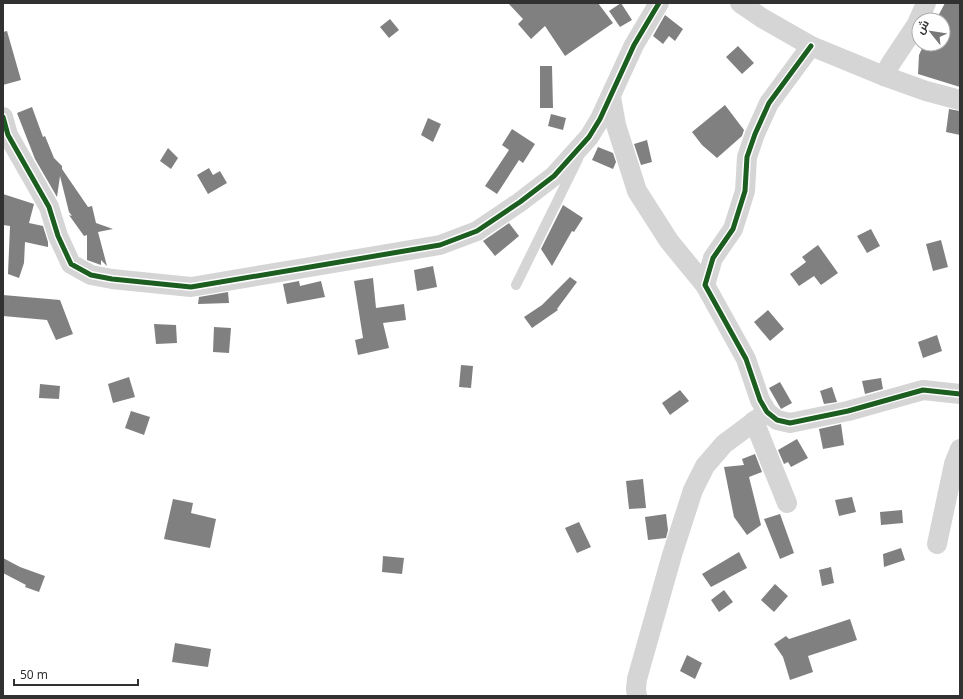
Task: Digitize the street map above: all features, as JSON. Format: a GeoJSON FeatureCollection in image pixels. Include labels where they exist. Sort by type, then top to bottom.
{"type":"FeatureCollection","features":[{"type":"Feature","properties":{"kind":"street"},"geometry":{"type":"LineString","coordinates":[[3,117],[8,135],[49,207],[58,236],[71,264],[91,275],[105,278],[191,287],[440,244],[477,232],[554,176],[589,137],[611,97],[634,45],[659,3]]}},
{"type":"Feature","properties":{"kind":"street"},"geometry":{"type":"LineString","coordinates":[[740,3],[762,18],[810,46],[884,76],[926,91],[960,100]]}},
{"type":"Feature","properties":{"kind":"street"},"geometry":{"type":"LineString","coordinates":[[884,76],[890,63],[917,24],[926,3]]}},
{"type":"Feature","properties":{"kind":"street"},"geometry":{"type":"LineString","coordinates":[[705,285],[713,258],[733,229],[745,191],[747,157],[755,134],[769,103],[810,46]]}},
{"type":"Feature","properties":{"kind":"street"},"geometry":{"type":"LineString","coordinates":[[611,97],[616,125],[637,191],[669,241],[705,285],[746,359],[760,400],[761,416],[787,503]]}},
{"type":"Feature","properties":{"kind":"street"},"geometry":{"type":"LineString","coordinates":[[761,416],[790,422],[848,410],[923,390],[960,394]]}},
{"type":"Feature","properties":{"kind":"street"},"geometry":{"type":"LineString","coordinates":[[637,696],[637,679],[672,555],[693,490],[705,466],[724,444],[761,416]]}},
{"type":"Feature","properties":{"kind":"street"},"geometry":{"type":"LineString","coordinates":[[937,544],[954,464],[960,449]]}},
{"type":"Feature","properties":{"kind":"lane"},"geometry":{"type":"LineString","coordinates":[[516,285],[589,137]]}},
{"type":"Feature","properties":{"kind":"building"},"geometry":{"type":"Polygon","coordinates":[[[508,3],[598,3],[613,23],[565,56],[545,26],[531,39],[518,24],[523,19],[508,3]]]}},
{"type":"Feature","properties":{"kind":"building"},"geometry":{"type":"Polygon","coordinates":[[[621,3],[632,20],[620,27],[609,11],[621,3]]]}},
{"type":"Feature","properties":{"kind":"building"},"geometry":{"type":"Polygon","coordinates":[[[945,3],[960,3],[960,87],[918,74],[920,52],[951,52],[951,12],[940,12],[945,3]]]}},
{"type":"Feature","properties":{"kind":"building"},"geometry":{"type":"Polygon","coordinates":[[[665,15],[683,29],[675,41],[669,36],[663,44],[653,36],[665,15]]]}},
{"type":"Feature","properties":{"kind":"building"},"geometry":{"type":"Polygon","coordinates":[[[390,19],[399,30],[389,38],[380,27],[390,19]]]}},
{"type":"Feature","properties":{"kind":"building"},"geometry":{"type":"Polygon","coordinates":[[[7,31],[21,80],[3,85],[3,32],[7,31]]]}},
{"type":"Feature","properties":{"kind":"building"},"geometry":{"type":"Polygon","coordinates":[[[738,46],[754,63],[742,74],[726,57],[738,46]]]}},
{"type":"Feature","properties":{"kind":"building"},"geometry":{"type":"Polygon","coordinates":[[[540,66],[552,66],[553,108],[540,108],[540,66]]]}},
{"type":"Feature","properties":{"kind":"building"},"geometry":{"type":"Polygon","coordinates":[[[725,105],[744,130],[742,136],[717,158],[702,145],[692,132],[725,105]]]}},
{"type":"Feature","properties":{"kind":"building"},"geometry":{"type":"Polygon","coordinates":[[[32,107],[43,137],[45,136],[54,158],[62,166],[62,169],[88,207],[92,206],[96,223],[113,229],[98,232],[107,266],[101,260],[101,265],[87,260],[87,235],[84,236],[69,215],[72,216],[69,212],[60,176],[57,197],[35,159],[17,113],[32,107]]]}},
{"type":"Feature","properties":{"kind":"building"},"geometry":{"type":"Polygon","coordinates":[[[949,109],[960,111],[960,135],[946,132],[949,109]]]}},
{"type":"Feature","properties":{"kind":"building"},"geometry":{"type":"Polygon","coordinates":[[[551,114],[566,118],[563,130],[548,126],[551,114]]]}},
{"type":"Feature","properties":{"kind":"building"},"geometry":{"type":"Polygon","coordinates":[[[428,118],[441,124],[433,142],[421,135],[428,118]]]}},
{"type":"Feature","properties":{"kind":"building"},"geometry":{"type":"Polygon","coordinates":[[[512,129],[535,144],[523,163],[519,160],[497,194],[485,186],[509,150],[502,145],[512,129]]]}},
{"type":"Feature","properties":{"kind":"building"},"geometry":{"type":"Polygon","coordinates":[[[647,140],[652,162],[641,165],[634,144],[647,140]]]}},
{"type":"Feature","properties":{"kind":"building"},"geometry":{"type":"Polygon","coordinates":[[[598,147],[613,153],[616,162],[613,169],[592,160],[598,147]]]}},
{"type":"Feature","properties":{"kind":"building"},"geometry":{"type":"Polygon","coordinates":[[[168,148],[178,158],[171,169],[160,161],[168,148]]]}},
{"type":"Feature","properties":{"kind":"building"},"geometry":{"type":"Polygon","coordinates":[[[209,168],[213,175],[220,171],[227,183],[208,194],[197,175],[209,168]]]}},
{"type":"Feature","properties":{"kind":"building"},"geometry":{"type":"Polygon","coordinates":[[[3,194],[34,204],[29,223],[43,226],[48,242],[48,247],[25,242],[24,263],[19,278],[8,274],[10,226],[3,225],[3,194]]]}},
{"type":"Feature","properties":{"kind":"building"},"geometry":{"type":"Polygon","coordinates":[[[563,205],[583,218],[574,232],[572,231],[552,266],[541,249],[563,205]]]}},
{"type":"Feature","properties":{"kind":"building"},"geometry":{"type":"Polygon","coordinates":[[[509,223],[519,236],[495,256],[483,241],[509,223]]]}},
{"type":"Feature","properties":{"kind":"building"},"geometry":{"type":"Polygon","coordinates":[[[871,229],[880,246],[867,253],[857,236],[871,229]]]}},
{"type":"Feature","properties":{"kind":"building"},"geometry":{"type":"Polygon","coordinates":[[[941,240],[948,267],[933,271],[926,244],[941,240]]]}},
{"type":"Feature","properties":{"kind":"building"},"geometry":{"type":"Polygon","coordinates":[[[818,245],[838,273],[821,285],[814,276],[799,286],[790,274],[806,262],[802,257],[818,245]]]}},
{"type":"Feature","properties":{"kind":"building"},"geometry":{"type":"Polygon","coordinates":[[[433,266],[437,287],[417,291],[414,270],[433,266]]]}},
{"type":"Feature","properties":{"kind":"building"},"geometry":{"type":"Polygon","coordinates":[[[570,277],[577,282],[557,309],[558,310],[532,328],[524,317],[542,305],[570,277]]]}},
{"type":"Feature","properties":{"kind":"building"},"geometry":{"type":"Polygon","coordinates":[[[373,278],[376,308],[404,304],[406,320],[383,323],[389,348],[358,355],[355,340],[363,338],[354,281],[373,278]]]}},
{"type":"Feature","properties":{"kind":"building"},"geometry":{"type":"Polygon","coordinates":[[[299,281],[300,286],[321,281],[325,297],[287,304],[283,284],[299,281]]]}},
{"type":"Feature","properties":{"kind":"building"},"geometry":{"type":"Polygon","coordinates":[[[228,292],[229,303],[198,304],[199,297],[228,292]]]}},
{"type":"Feature","properties":{"kind":"building"},"geometry":{"type":"Polygon","coordinates":[[[3,295],[60,300],[73,334],[56,340],[47,320],[3,316],[3,295]]]}},
{"type":"Feature","properties":{"kind":"building"},"geometry":{"type":"Polygon","coordinates":[[[768,310],[784,329],[770,341],[754,322],[768,310]]]}},
{"type":"Feature","properties":{"kind":"building"},"geometry":{"type":"Polygon","coordinates":[[[154,324],[176,325],[177,343],[156,344],[154,324]]]}},
{"type":"Feature","properties":{"kind":"building"},"geometry":{"type":"Polygon","coordinates":[[[214,327],[231,328],[229,353],[213,352],[214,327]]]}},
{"type":"Feature","properties":{"kind":"building"},"geometry":{"type":"Polygon","coordinates":[[[937,335],[942,351],[923,358],[918,342],[937,335]]]}},
{"type":"Feature","properties":{"kind":"building"},"geometry":{"type":"Polygon","coordinates":[[[461,365],[473,366],[471,388],[459,387],[461,365]]]}},
{"type":"Feature","properties":{"kind":"building"},"geometry":{"type":"Polygon","coordinates":[[[129,377],[135,397],[113,403],[108,384],[129,377]]]}},
{"type":"Feature","properties":{"kind":"building"},"geometry":{"type":"Polygon","coordinates":[[[881,378],[883,389],[865,394],[862,381],[881,378]]]}},
{"type":"Feature","properties":{"kind":"building"},"geometry":{"type":"Polygon","coordinates":[[[780,382],[792,403],[781,409],[769,388],[780,382]]]}},
{"type":"Feature","properties":{"kind":"building"},"geometry":{"type":"Polygon","coordinates":[[[40,384],[60,386],[59,399],[39,398],[40,384]]]}},
{"type":"Feature","properties":{"kind":"building"},"geometry":{"type":"Polygon","coordinates":[[[832,387],[837,402],[824,404],[820,391],[832,387]]]}},
{"type":"Feature","properties":{"kind":"building"},"geometry":{"type":"Polygon","coordinates":[[[680,390],[689,401],[670,415],[662,403],[680,390]]]}},
{"type":"Feature","properties":{"kind":"building"},"geometry":{"type":"Polygon","coordinates":[[[131,411],[150,417],[144,435],[125,428],[131,411]]]}},
{"type":"Feature","properties":{"kind":"building"},"geometry":{"type":"Polygon","coordinates":[[[841,424],[844,445],[823,449],[819,429],[841,424]]]}},
{"type":"Feature","properties":{"kind":"building"},"geometry":{"type":"Polygon","coordinates":[[[797,439],[808,458],[791,467],[788,462],[784,464],[778,450],[797,439]]]}},
{"type":"Feature","properties":{"kind":"building"},"geometry":{"type":"Polygon","coordinates":[[[755,454],[762,472],[749,477],[761,525],[747,535],[734,517],[724,467],[744,465],[742,459],[755,454]]]}},
{"type":"Feature","properties":{"kind":"building"},"geometry":{"type":"Polygon","coordinates":[[[643,479],[646,508],[629,509],[626,481],[643,479]]]}},
{"type":"Feature","properties":{"kind":"building"},"geometry":{"type":"Polygon","coordinates":[[[852,497],[856,512],[839,516],[835,500],[852,497]]]}},
{"type":"Feature","properties":{"kind":"building"},"geometry":{"type":"Polygon","coordinates":[[[173,499],[193,503],[191,513],[216,519],[210,548],[164,539],[173,499]]]}},
{"type":"Feature","properties":{"kind":"building"},"geometry":{"type":"Polygon","coordinates":[[[902,510],[903,523],[881,525],[880,512],[902,510]]]}},
{"type":"Feature","properties":{"kind":"building"},"geometry":{"type":"Polygon","coordinates":[[[666,514],[668,530],[666,538],[648,540],[645,517],[666,514]]]}},
{"type":"Feature","properties":{"kind":"building"},"geometry":{"type":"Polygon","coordinates":[[[780,514],[794,553],[780,559],[764,519],[780,514]]]}},
{"type":"Feature","properties":{"kind":"building"},"geometry":{"type":"Polygon","coordinates":[[[579,522],[591,547],[577,553],[565,528],[579,522]]]}},
{"type":"Feature","properties":{"kind":"building"},"geometry":{"type":"Polygon","coordinates":[[[901,548],[905,560],[884,567],[883,554],[901,548]]]}},
{"type":"Feature","properties":{"kind":"building"},"geometry":{"type":"Polygon","coordinates":[[[739,552],[747,568],[711,587],[702,574],[739,552]]]}},
{"type":"Feature","properties":{"kind":"building"},"geometry":{"type":"Polygon","coordinates":[[[383,556],[404,558],[402,574],[382,572],[383,556]]]}},
{"type":"Feature","properties":{"kind":"building"},"geometry":{"type":"Polygon","coordinates":[[[3,558],[20,567],[45,576],[39,592],[25,587],[26,585],[3,573],[3,558]]]}},
{"type":"Feature","properties":{"kind":"building"},"geometry":{"type":"Polygon","coordinates":[[[831,567],[834,583],[822,586],[819,570],[831,567]]]}},
{"type":"Feature","properties":{"kind":"building"},"geometry":{"type":"Polygon","coordinates":[[[775,584],[788,596],[774,612],[761,600],[775,584]]]}},
{"type":"Feature","properties":{"kind":"building"},"geometry":{"type":"Polygon","coordinates":[[[724,590],[733,602],[719,612],[711,600],[724,590]]]}},
{"type":"Feature","properties":{"kind":"building"},"geometry":{"type":"Polygon","coordinates":[[[850,619],[857,640],[808,656],[813,672],[790,680],[783,657],[774,644],[786,636],[789,639],[850,619]]]}},
{"type":"Feature","properties":{"kind":"building"},"geometry":{"type":"Polygon","coordinates":[[[175,643],[211,649],[208,667],[172,662],[175,643]]]}},
{"type":"Feature","properties":{"kind":"building"},"geometry":{"type":"Polygon","coordinates":[[[687,655],[702,663],[695,679],[680,671],[687,655]]]}},
{"type":"Feature","properties":{"kind":"cycle path"},"geometry":{"type":"LineString","coordinates":[[3,117],[8,135],[49,207],[58,236],[71,264],[91,275],[112,279],[191,287],[440,245],[477,231],[520,202],[554,176],[589,137],[600,119],[634,45],[659,3]]}},
{"type":"Feature","properties":{"kind":"cycle path"},"geometry":{"type":"LineString","coordinates":[[811,46],[769,103],[755,134],[747,157],[745,191],[733,229],[713,258],[705,285],[746,359],[760,400],[767,412],[777,420],[790,423],[848,411],[923,390],[960,394]]}}]}
